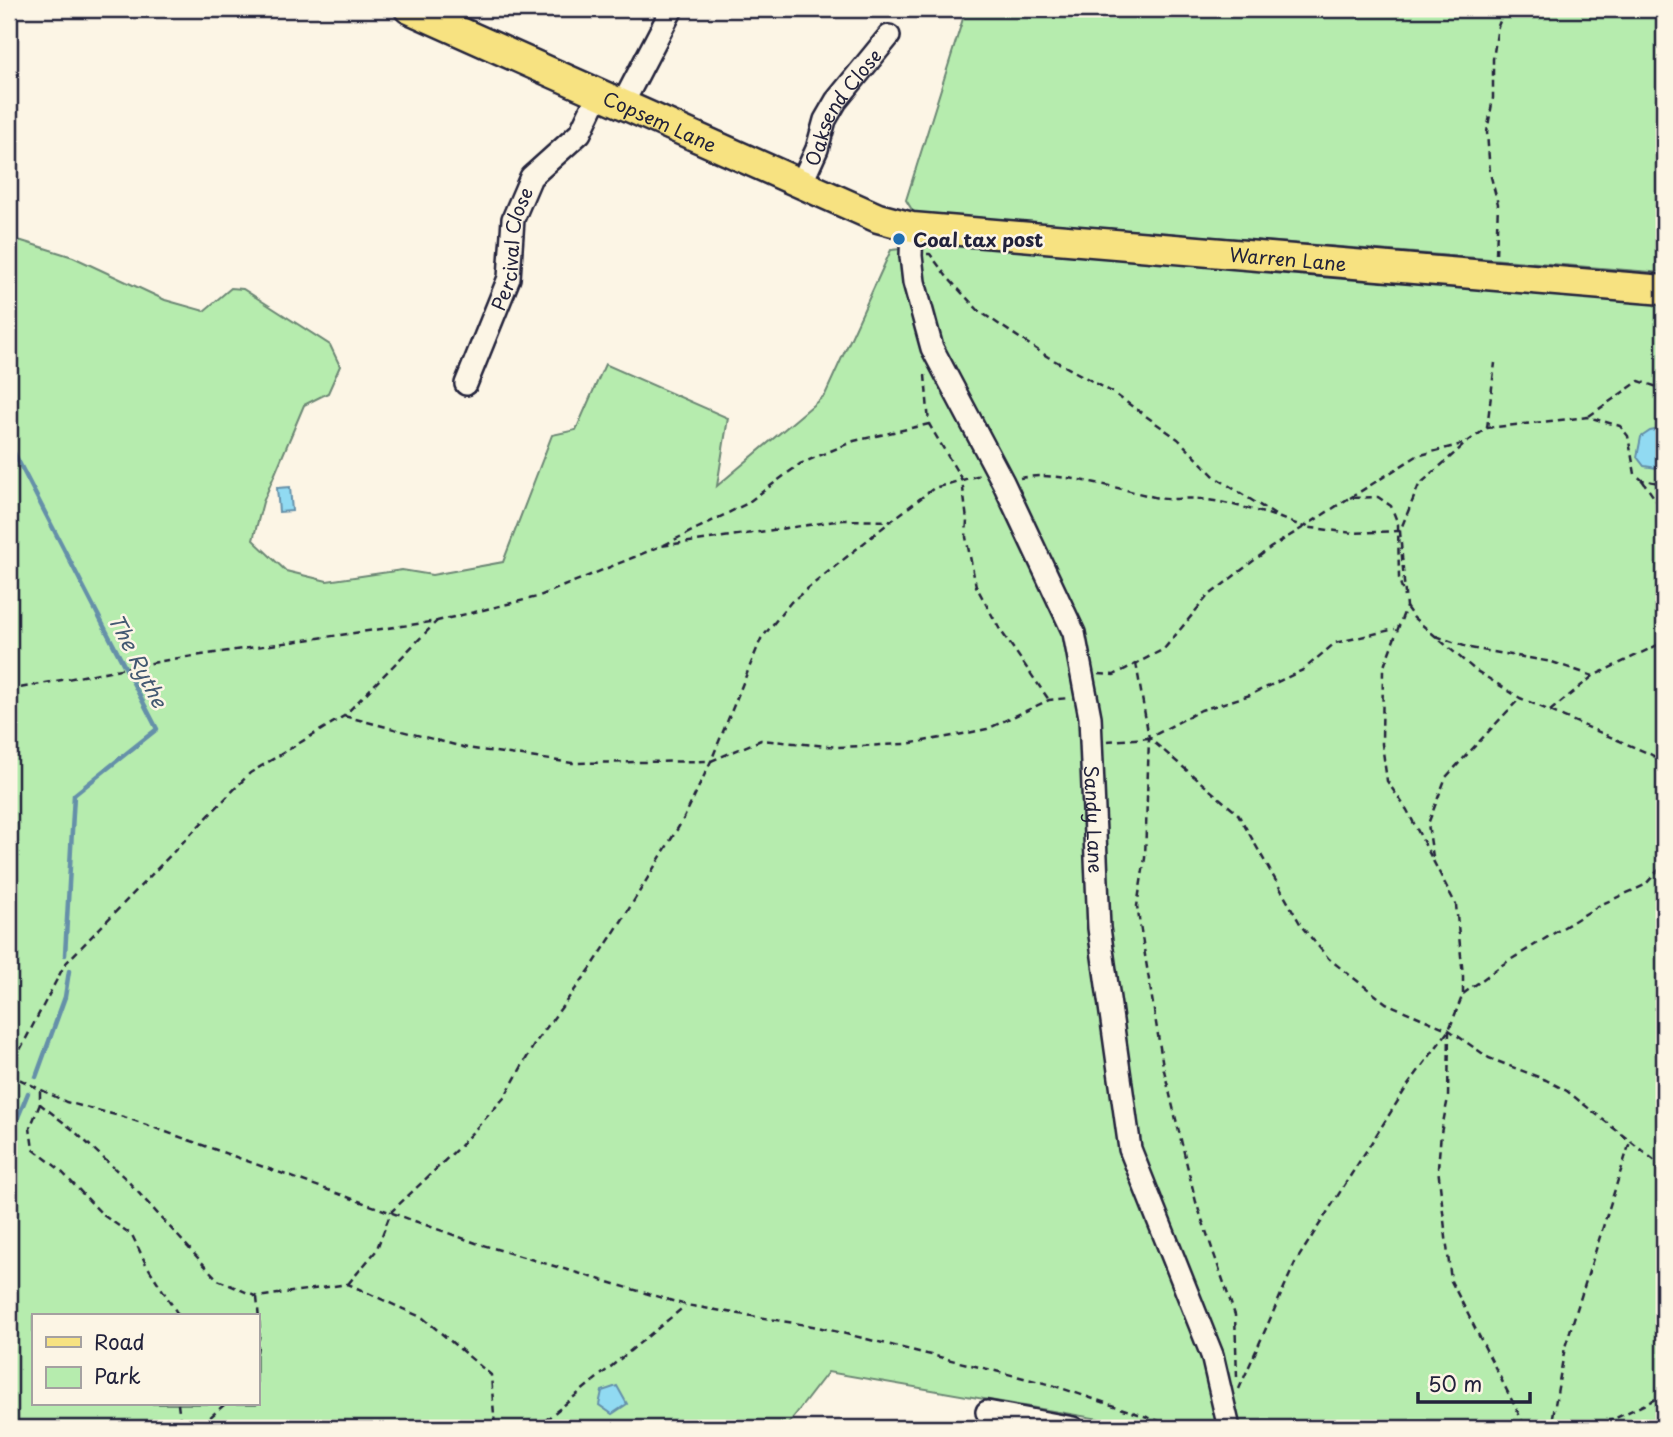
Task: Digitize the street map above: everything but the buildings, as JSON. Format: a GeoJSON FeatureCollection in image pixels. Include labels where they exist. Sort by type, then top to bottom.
{"type":"FeatureCollection","features":[{"type":"Feature","properties":{"kind":"main road","name":"Copsem Lane"},"geometry":{"type":"LineString","coordinates":[[409,9],[878,218],[912,227]]}},
{"type":"Feature","properties":{"kind":"main road","name":"Warren Lane"},"geometry":{"type":"LineString","coordinates":[[912,227],[1664,290]]}},
{"type":"Feature","properties":{"kind":"street","name":"Percival Close"},"geometry":{"type":"LineString","coordinates":[[466,384],[509,278],[513,219],[531,177],[580,134],[610,100],[672,9]]}},
{"type":"Feature","properties":{"kind":"street","name":"Oaksend Close"},"geometry":{"type":"LineString","coordinates":[[801,184],[817,149],[825,120],[836,101],[889,36]]}},
{"type":"Feature","properties":{"kind":"street","name":"Sandy Lane"},"geometry":{"type":"LineString","coordinates":[[912,227],[914,282],[932,348],[1003,482],[1074,633],[1090,717],[1100,928],[1130,1149],[1212,1355],[1229,1428]]}},
{"type":"Feature","properties":{"kind":"street"},"geometry":{"type":"LineString","coordinates":[[987,1412],[1073,1428]]}},
{"type":"Feature","properties":{"kind":"path"},"geometry":{"type":"LineString","coordinates":[[1496,276],[1497,204],[1490,173],[1487,132],[1493,98],[1493,59],[1498,26],[1505,9]]}},
{"type":"Feature","properties":{"kind":"path"},"geometry":{"type":"LineString","coordinates":[[911,256],[930,254],[947,277],[979,311],[1048,357],[1112,392],[1178,439],[1215,477],[1280,518]]}},
{"type":"Feature","properties":{"kind":"path"},"geometry":{"type":"LineString","coordinates":[[1486,428],[1495,363]]}},
{"type":"Feature","properties":{"kind":"path"},"geometry":{"type":"LineString","coordinates":[[344,716],[467,748],[572,764],[711,761],[761,740],[838,747],[906,744],[953,736],[987,729],[1049,700],[999,628],[976,586],[966,537],[967,520],[962,480],[929,424],[924,366]]}},
{"type":"Feature","properties":{"kind":"path"},"geometry":{"type":"LineString","coordinates":[[1588,418],[1639,381],[1664,389]]}},
{"type":"Feature","properties":{"kind":"path"},"geometry":{"type":"LineString","coordinates":[[1399,531],[1419,485],[1486,428],[1588,418],[1620,426],[1628,436],[1635,474],[1664,512]]}},
{"type":"Feature","properties":{"kind":"path"},"geometry":{"type":"LineString","coordinates":[[9,690],[125,668],[437,621],[537,597],[661,546],[746,504],[800,464],[854,441],[929,424]]}},
{"type":"Feature","properties":{"kind":"path"},"geometry":{"type":"LineString","coordinates":[[1082,673],[1114,675],[1164,649],[1207,597],[1270,548],[1417,456],[1466,443]]}},
{"type":"Feature","properties":{"kind":"path"},"geometry":{"type":"LineString","coordinates":[[1003,482],[1030,476],[1080,481],[1124,488],[1161,498],[1198,498],[1238,505],[1304,527],[1353,533],[1399,531]]}},
{"type":"Feature","properties":{"kind":"path"},"geometry":{"type":"LineString","coordinates":[[1642,480],[1662,484],[1664,479]]}},
{"type":"Feature","properties":{"kind":"path"},"geometry":{"type":"LineString","coordinates":[[348,1284],[376,1251],[391,1212],[457,1149],[504,1098],[535,1043],[591,968],[684,818],[711,761],[761,639],[791,602],[891,521],[934,488],[962,480]]}},
{"type":"Feature","properties":{"kind":"path"},"geometry":{"type":"LineString","coordinates":[[1136,663],[1149,738],[1146,858],[1137,906],[1163,1066],[1192,1188],[1235,1315],[1237,1393],[1296,1263],[1408,1084],[1449,1030],[1463,994],[1456,905],[1407,810],[1387,781],[1381,744],[1383,669],[1406,607],[1398,524],[1391,506],[1378,497],[1349,498]]}},
{"type":"Feature","properties":{"kind":"path"},"geometry":{"type":"LineString","coordinates":[[661,546],[843,520],[891,521]]}},
{"type":"Feature","properties":{"kind":"path"},"geometry":{"type":"LineString","coordinates":[[1406,607],[1414,618],[1475,670],[1520,698],[1664,762]]}},
{"type":"Feature","properties":{"kind":"path"},"geometry":{"type":"LineString","coordinates":[[437,621],[344,716],[250,773],[65,964],[9,1073],[66,1102],[127,1118],[476,1243],[686,1305],[818,1327],[1052,1385],[1180,1428]]}},
{"type":"Feature","properties":{"kind":"path"},"geometry":{"type":"LineString","coordinates":[[1091,743],[1149,738],[1201,710],[1251,695],[1303,670],[1335,643],[1396,629]]}},
{"type":"Feature","properties":{"kind":"path"},"geometry":{"type":"LineString","coordinates":[[1433,635],[1470,648],[1552,662],[1593,676]]}},
{"type":"Feature","properties":{"kind":"path"},"geometry":{"type":"LineString","coordinates":[[1550,710],[1593,676],[1664,642]]}},
{"type":"Feature","properties":{"kind":"path"},"geometry":{"type":"LineString","coordinates":[[1434,860],[1428,824],[1446,777],[1520,698]]}},
{"type":"Feature","properties":{"kind":"path"},"geometry":{"type":"LineString","coordinates":[[1149,738],[1238,814],[1301,927],[1329,959],[1386,1003],[1449,1030],[1489,1058],[1567,1091],[1664,1168]]}},
{"type":"Feature","properties":{"kind":"path"},"geometry":{"type":"LineString","coordinates":[[1463,994],[1502,965],[1601,905],[1645,885],[1664,864]]}},
{"type":"Feature","properties":{"kind":"path"},"geometry":{"type":"LineString","coordinates":[[1449,1030],[1448,1098],[1438,1168],[1451,1280],[1526,1428]]}},
{"type":"Feature","properties":{"kind":"path"},"geometry":{"type":"LineString","coordinates":[[40,1090],[40,1104],[30,1128],[33,1149],[59,1169],[103,1215],[132,1235],[146,1264],[178,1314]]}},
{"type":"Feature","properties":{"kind":"path"},"geometry":{"type":"LineString","coordinates":[[40,1104],[72,1129],[126,1179],[218,1280],[257,1297],[348,1284],[423,1318],[491,1375],[495,1428]]}},
{"type":"Feature","properties":{"kind":"path"},"geometry":{"type":"LineString","coordinates":[[1551,1428],[1564,1347],[1630,1142]]}},
{"type":"Feature","properties":{"kind":"path"},"geometry":{"type":"LineString","coordinates":[[257,1297],[258,1314]]}},
{"type":"Feature","properties":{"kind":"path"},"geometry":{"type":"LineString","coordinates":[[536,1428],[686,1305]]}},
{"type":"Feature","properties":{"kind":"path"},"geometry":{"type":"LineString","coordinates":[[259,1320],[259,1338]]}},
{"type":"Feature","properties":{"kind":"path"},"geometry":{"type":"LineString","coordinates":[[1595,1428],[1664,1395]]}},
{"type":"Feature","properties":{"kind":"path"},"geometry":{"type":"LineString","coordinates":[[178,1406],[181,1428]]}},
{"type":"Feature","properties":{"kind":"path"},"geometry":{"type":"LineString","coordinates":[[189,1428],[207,1420],[223,1406]]}},
{"type":"Feature","properties":{"kind":"green space"},"geometry":{"type":"Polygon","coordinates":[[[966,9],[1664,9],[1664,273],[914,213],[906,200],[966,9]]]}},
{"type":"Feature","properties":{"kind":"green space"},"geometry":{"type":"Polygon","coordinates":[[[9,237],[73,257],[165,300],[204,311],[231,288],[243,289],[330,345],[340,366],[328,393],[304,405],[263,502],[253,540],[286,571],[327,581],[402,570],[432,575],[503,562],[552,435],[576,430],[605,364],[728,418],[717,486],[825,395],[891,250],[951,244],[1664,302],[1664,1428],[1116,1428],[1099,1419],[828,1372],[785,1428],[9,1428],[9,237]]]}},
{"type":"Feature","properties":{"kind":"water"},"geometry":{"type":"Polygon","coordinates":[[[1660,429],[1664,430],[1664,469],[1644,466],[1637,457],[1641,437],[1660,429]]]}},
{"type":"Feature","properties":{"kind":"water"},"geometry":{"type":"Polygon","coordinates":[[[290,487],[292,511],[279,512],[277,488],[290,487]]]}},
{"type":"Feature","properties":{"kind":"water"},"geometry":{"type":"Polygon","coordinates":[[[617,1386],[627,1404],[612,1414],[599,1405],[602,1391],[617,1386]]]}},
{"type":"Feature","properties":{"kind":"waterway","name":"The Rythe"},"geometry":{"type":"LineString","coordinates":[[9,443],[157,729],[74,795],[65,955]]}},
{"type":"Feature","properties":{"kind":"waterway","name":"The Rythe"},"geometry":{"type":"LineString","coordinates":[[36,1077],[65,997],[69,971]]}},
{"type":"Feature","properties":{"kind":"waterway","name":"The Rythe"},"geometry":{"type":"LineString","coordinates":[[9,1139],[28,1093]]}},
{"type":"Feature","properties":{"kind":"place","name":"Coal tax post"},"geometry":{"type":"Point","coordinates":[899,239]}}]}
